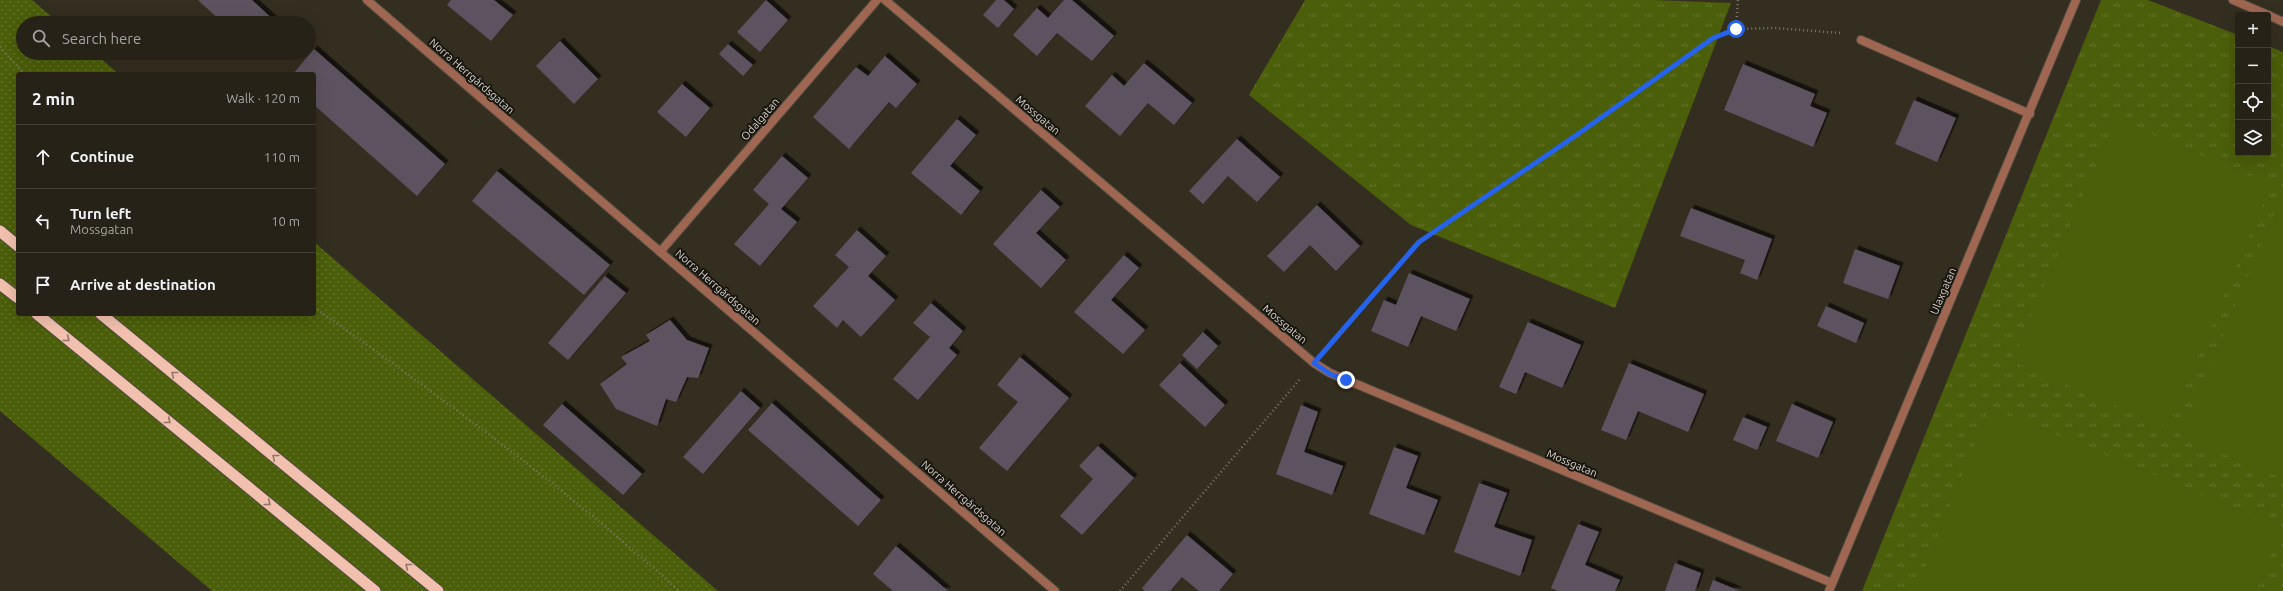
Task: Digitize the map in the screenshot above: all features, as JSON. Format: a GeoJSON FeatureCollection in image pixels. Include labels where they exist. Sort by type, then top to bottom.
{"type":"FeatureCollection","features":[{"type":"Feature","properties":{"kind":"highway"},"geometry":{"type":"LineString","coordinates":[[0,231],[16,244]]}},
{"type":"Feature","properties":{"kind":"highway"},"geometry":{"type":"LineString","coordinates":[[0,284],[16,296]]}},
{"type":"Feature","properties":{"kind":"highway"},"geometry":{"type":"LineString","coordinates":[[39,316],[375,591]]}},
{"type":"Feature","properties":{"kind":"highway"},"geometry":{"type":"LineString","coordinates":[[103,316],[438,591]]}},
{"type":"Feature","properties":{"kind":"street","name":"Norra Herrgårdsgatan"},"geometry":{"type":"LineString","coordinates":[[366,0],[1055,591]]}},
{"type":"Feature","properties":{"kind":"street","name":"Odalgatan"},"geometry":{"type":"LineString","coordinates":[[660,252],[877,0]]}},
{"type":"Feature","properties":{"kind":"street","name":"Mossgatan"},"geometry":{"type":"LineString","coordinates":[[885,0],[1314,363],[1340,378],[1831,587]]}},
{"type":"Feature","properties":{"kind":"street","name":"Ulaxgatan"},"geometry":{"type":"LineString","coordinates":[[1831,587],[2030,114],[2076,0]]}},
{"type":"Feature","properties":{"kind":"street"},"geometry":{"type":"LineString","coordinates":[[2233,0],[2261,12]]}},
{"type":"Feature","properties":{"kind":"street"},"geometry":{"type":"LineString","coordinates":[[2271,16],[2283,22]]}},
{"type":"Feature","properties":{"kind":"street"},"geometry":{"type":"LineString","coordinates":[[1860,40],[2030,114]]}},
{"type":"Feature","properties":{"kind":"path"},"geometry":{"type":"LineString","coordinates":[[1736,29],[1738,0]]}},
{"type":"Feature","properties":{"kind":"path"},"geometry":{"type":"LineString","coordinates":[[1120,591],[1419,242],[1578,134],[1713,38],[1736,29],[1775,28],[1837,32],[1860,40]]}},
{"type":"Feature","properties":{"kind":"path"},"geometry":{"type":"LineString","coordinates":[[0,47],[22,72]]}},
{"type":"Feature","properties":{"kind":"path"},"geometry":{"type":"LineString","coordinates":[[316,308],[479,425],[550,480],[630,546],[679,591]]}},
{"type":"Feature","properties":{"kind":"green space"},"geometry":{"type":"Polygon","coordinates":[[[0,0],[32,0],[51,16],[16,16],[16,60],[102,60],[117,72],[16,72],[16,316],[316,316],[316,244],[718,591],[212,591],[0,411],[0,0]]]}},
{"type":"Feature","properties":{"kind":"green space"},"geometry":{"type":"Polygon","coordinates":[[[1305,0],[1654,0],[1731,3],[1615,308],[1411,225],[1249,95],[1305,0]]]}},
{"type":"Feature","properties":{"kind":"green space"},"geometry":{"type":"Polygon","coordinates":[[[2101,0],[2148,0],[2235,34],[2235,156],[2271,156],[2271,47],[2283,52],[2283,591],[1862,591],[2101,0]]]}},
{"type":"Feature","properties":{"kind":"green space"},"geometry":{"type":"Polygon","coordinates":[[[2116,119],[2271,185],[2167,428],[2012,361],[2116,119]]]}},
{"type":"Feature","properties":{"kind":"green space"},"geometry":{"type":"Polygon","coordinates":[[[2283,192],[2283,479],[2181,436],[2283,192]]]}},
{"type":"Feature","properties":{"kind":"green space"},"geometry":{"type":"Polygon","coordinates":[[[1990,408],[2282,527],[2255,591],[1916,591],[1990,408]]]}},
{"type":"Feature","properties":{"kind":"building"},"geometry":{"type":"Polygon","coordinates":[[[198,0],[252,0],[269,16],[215,16],[198,0]]]}},
{"type":"Feature","properties":{"kind":"building"},"geometry":{"type":"Polygon","coordinates":[[[451,0],[494,0],[513,15],[491,41],[447,5],[451,0]]]}},
{"type":"Feature","properties":{"kind":"building"},"geometry":{"type":"Polygon","coordinates":[[[766,0],[788,20],[760,52],[737,32],[766,0]]]}},
{"type":"Feature","properties":{"kind":"building"},"geometry":{"type":"Polygon","coordinates":[[[996,0],[1004,0],[1014,9],[998,28],[983,15],[996,0]]]}},
{"type":"Feature","properties":{"kind":"building"},"geometry":{"type":"Polygon","coordinates":[[[1064,0],[1072,0],[1114,36],[1092,61],[1057,33],[1037,56],[1013,35],[1037,8],[1048,18],[1064,0]]]}},
{"type":"Feature","properties":{"kind":"building"},"geometry":{"type":"Polygon","coordinates":[[[560,41],[598,79],[574,104],[536,66],[560,41]]]}},
{"type":"Feature","properties":{"kind":"building"},"geometry":{"type":"Polygon","coordinates":[[[728,44],[753,65],[743,76],[719,54],[728,44]]]}},
{"type":"Feature","properties":{"kind":"building"},"geometry":{"type":"Polygon","coordinates":[[[316,51],[445,164],[417,196],[316,107],[316,72],[295,72],[305,60],[316,60],[316,51]]]}},
{"type":"Feature","properties":{"kind":"building"},"geometry":{"type":"Polygon","coordinates":[[[885,56],[917,84],[896,108],[889,102],[849,149],[813,117],[856,67],[868,76],[885,56]]]}},
{"type":"Feature","properties":{"kind":"building"},"geometry":{"type":"Polygon","coordinates":[[[1144,63],[1192,103],[1174,125],[1148,103],[1120,136],[1085,106],[1112,75],[1124,86],[1144,63]]]}},
{"type":"Feature","properties":{"kind":"building"},"geometry":{"type":"Polygon","coordinates":[[[1743,64],[1815,94],[1810,106],[1827,113],[1813,147],[1724,110],[1743,64]]]}},
{"type":"Feature","properties":{"kind":"building"},"geometry":{"type":"Polygon","coordinates":[[[682,84],[710,108],[686,137],[657,112],[682,84]]]}},
{"type":"Feature","properties":{"kind":"building"},"geometry":{"type":"Polygon","coordinates":[[[1914,100],[1956,118],[1937,162],[1895,144],[1914,100]]]}},
{"type":"Feature","properties":{"kind":"building"},"geometry":{"type":"Polygon","coordinates":[[[957,119],[976,135],[950,166],[980,191],[961,215],[911,173],[957,119]]]}},
{"type":"Feature","properties":{"kind":"building"},"geometry":{"type":"Polygon","coordinates":[[[1237,139],[1280,177],[1257,202],[1228,176],[1203,204],[1189,191],[1237,139]]]}},
{"type":"Feature","properties":{"kind":"building"},"geometry":{"type":"Polygon","coordinates":[[[782,156],[808,178],[781,209],[797,222],[760,266],[734,244],[769,204],[753,190],[782,156]]]}},
{"type":"Feature","properties":{"kind":"building"},"geometry":{"type":"Polygon","coordinates":[[[497,171],[610,265],[584,295],[472,201],[497,171]]]}},
{"type":"Feature","properties":{"kind":"building"},"geometry":{"type":"Polygon","coordinates":[[[1041,190],[1060,207],[1036,233],[1066,260],[1041,288],[993,244],[1041,190]]]}},
{"type":"Feature","properties":{"kind":"building"},"geometry":{"type":"Polygon","coordinates":[[[1317,205],[1360,246],[1336,271],[1310,245],[1284,272],[1267,256],[1317,205]]]}},
{"type":"Feature","properties":{"kind":"building"},"geometry":{"type":"Polygon","coordinates":[[[1691,208],[1772,239],[1757,280],[1740,273],[1745,260],[1680,236],[1691,208]]]}},
{"type":"Feature","properties":{"kind":"building"},"geometry":{"type":"Polygon","coordinates":[[[857,230],[886,256],[868,276],[895,300],[861,337],[843,320],[837,328],[813,306],[849,267],[835,255],[857,230]]]}},
{"type":"Feature","properties":{"kind":"building"},"geometry":{"type":"Polygon","coordinates":[[[1855,249],[1900,266],[1888,299],[1843,283],[1855,249]]]}},
{"type":"Feature","properties":{"kind":"building"},"geometry":{"type":"Polygon","coordinates":[[[1124,255],[1139,268],[1111,300],[1145,330],[1123,354],[1074,312],[1124,255]]]}},
{"type":"Feature","properties":{"kind":"building"},"geometry":{"type":"Polygon","coordinates":[[[1409,273],[1470,299],[1456,331],[1421,316],[1408,347],[1371,331],[1384,300],[1396,305],[1409,273]]]}},
{"type":"Feature","properties":{"kind":"building"},"geometry":{"type":"Polygon","coordinates":[[[605,276],[626,293],[568,360],[548,343],[605,276]]]}},
{"type":"Feature","properties":{"kind":"building"},"geometry":{"type":"Polygon","coordinates":[[[931,303],[963,331],[949,348],[957,355],[918,400],[893,379],[930,337],[913,323],[931,303]]]}},
{"type":"Feature","properties":{"kind":"building"},"geometry":{"type":"Polygon","coordinates":[[[1826,306],[1864,323],[1856,343],[1817,326],[1826,306]]]}},
{"type":"Feature","properties":{"kind":"building"},"geometry":{"type":"Polygon","coordinates":[[[670,320],[687,340],[709,348],[698,378],[687,377],[676,402],[666,399],[657,426],[616,409],[600,384],[627,364],[621,357],[650,341],[646,335],[670,320]]]}},
{"type":"Feature","properties":{"kind":"building"},"geometry":{"type":"Polygon","coordinates":[[[1528,322],[1581,345],[1562,388],[1525,372],[1516,394],[1499,387],[1528,322]]]}},
{"type":"Feature","properties":{"kind":"building"},"geometry":{"type":"Polygon","coordinates":[[[1203,332],[1218,346],[1197,369],[1182,355],[1203,332]]]}},
{"type":"Feature","properties":{"kind":"building"},"geometry":{"type":"Polygon","coordinates":[[[1020,357],[1069,398],[1007,471],[979,448],[1018,402],[997,385],[1020,357]]]}},
{"type":"Feature","properties":{"kind":"building"},"geometry":{"type":"Polygon","coordinates":[[[1180,363],[1225,405],[1205,427],[1159,385],[1180,363]]]}},
{"type":"Feature","properties":{"kind":"building"},"geometry":{"type":"Polygon","coordinates":[[[1629,363],[1704,394],[1688,432],[1638,411],[1626,440],[1601,430],[1629,363]]]}},
{"type":"Feature","properties":{"kind":"building"},"geometry":{"type":"Polygon","coordinates":[[[741,391],[760,408],[703,474],[683,457],[741,391]]]}},
{"type":"Feature","properties":{"kind":"building"},"geometry":{"type":"Polygon","coordinates":[[[772,403],[881,500],[858,526],[748,430],[772,403]]]}},
{"type":"Feature","properties":{"kind":"building"},"geometry":{"type":"Polygon","coordinates":[[[562,404],[642,474],[623,495],[543,425],[562,404]]]}},
{"type":"Feature","properties":{"kind":"building"},"geometry":{"type":"Polygon","coordinates":[[[1792,404],[1833,422],[1818,458],[1776,441],[1792,404]]]}},
{"type":"Feature","properties":{"kind":"building"},"geometry":{"type":"Polygon","coordinates":[[[1301,405],[1318,412],[1304,452],[1343,466],[1332,495],[1276,474],[1301,405]]]}},
{"type":"Feature","properties":{"kind":"building"},"geometry":{"type":"Polygon","coordinates":[[[1743,417],[1767,427],[1757,450],[1733,440],[1743,417]]]}},
{"type":"Feature","properties":{"kind":"building"},"geometry":{"type":"Polygon","coordinates":[[[1098,446],[1134,478],[1082,535],[1060,516],[1093,479],[1079,466],[1098,446]]]}},
{"type":"Feature","properties":{"kind":"building"},"geometry":{"type":"Polygon","coordinates":[[[1394,447],[1418,456],[1406,488],[1438,500],[1424,535],[1369,514],[1394,447]]]}},
{"type":"Feature","properties":{"kind":"building"},"geometry":{"type":"Polygon","coordinates":[[[1479,483],[1507,493],[1494,527],[1532,540],[1520,576],[1454,552],[1479,483]]]}},
{"type":"Feature","properties":{"kind":"building"},"geometry":{"type":"Polygon","coordinates":[[[1578,524],[1599,532],[1585,565],[1620,580],[1615,591],[1558,591],[1551,588],[1578,524]]]}},
{"type":"Feature","properties":{"kind":"building"},"geometry":{"type":"Polygon","coordinates":[[[1187,535],[1233,574],[1219,591],[1199,591],[1182,577],[1170,591],[1145,591],[1142,588],[1187,535]]]}},
{"type":"Feature","properties":{"kind":"building"},"geometry":{"type":"Polygon","coordinates":[[[896,546],[948,591],[893,591],[873,574],[896,546]]]}},
{"type":"Feature","properties":{"kind":"building"},"geometry":{"type":"Polygon","coordinates":[[[1675,563],[1701,573],[1695,591],[1665,591],[1675,563]]]}},
{"type":"Feature","properties":{"kind":"building"},"geometry":{"type":"Polygon","coordinates":[[[1713,580],[1740,591],[1709,591],[1713,580]]]}},
{"type":"Feature","properties":{"kind":"route"},"geometry":{"type":"LineString","coordinates":[[1346,380],[1330,374],[1314,363],[1419,242],[1468,207],[1578,134],[1713,38],[1736,29]]}}]}
